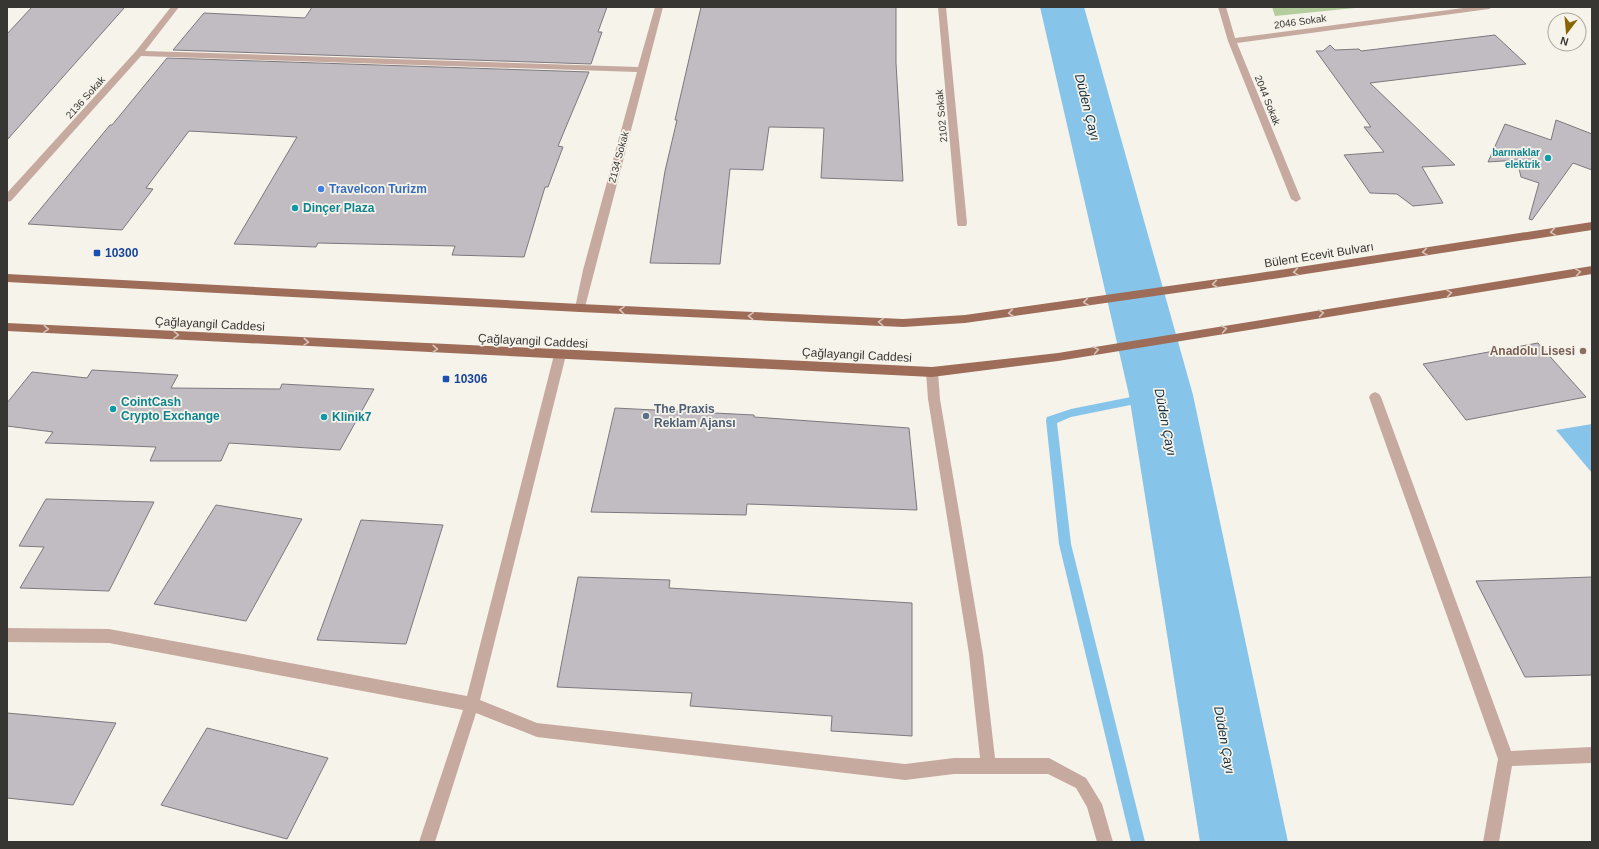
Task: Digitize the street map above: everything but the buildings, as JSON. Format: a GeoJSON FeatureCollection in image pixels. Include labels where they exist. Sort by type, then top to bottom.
{"type":"FeatureCollection","features":[{"type":"Feature","properties":{"kind":"main road","name":"Bülent Ecevit Bulvarı"},"geometry":{"type":"LineString","coordinates":[[580,308],[903,323],[965,319],[1253,278],[1592,226]]}},
{"type":"Feature","properties":{"kind":"main road","name":"Çağlayangil Caddesi"},"geometry":{"type":"LineString","coordinates":[[7,327],[932,372],[1058,357],[1282,319],[1592,270]]}},
{"type":"Feature","properties":{"kind":"main road"},"geometry":{"type":"LineString","coordinates":[[7,278],[580,308]]}},
{"type":"Feature","properties":{"kind":"street","name":"2136 Sokak"},"geometry":{"type":"LineString","coordinates":[[7,199],[139,53],[175,7]]}},
{"type":"Feature","properties":{"kind":"street","name":"2134 Sokak"},"geometry":{"type":"LineString","coordinates":[[580,308],[588,270],[659,7]]}},
{"type":"Feature","properties":{"kind":"street","name":"2102 Sokak"},"geometry":{"type":"LineString","coordinates":[[942,7],[962,223]]}},
{"type":"Feature","properties":{"kind":"street","name":"2044 Sokak"},"geometry":{"type":"LineString","coordinates":[[1222,7],[1232,41],[1296,199]]}},
{"type":"Feature","properties":{"kind":"street","name":"2046 Sokak"},"geometry":{"type":"LineString","coordinates":[[1232,41],[1489,7]]}},
{"type":"Feature","properties":{"kind":"street"},"geometry":{"type":"LineString","coordinates":[[139,53],[641,70]]}},
{"type":"Feature","properties":{"kind":"street"},"geometry":{"type":"LineString","coordinates":[[427,842],[472,704],[560,355]]}},
{"type":"Feature","properties":{"kind":"street"},"geometry":{"type":"LineString","coordinates":[[932,372],[934,399],[976,654],[988,766]]}},
{"type":"Feature","properties":{"kind":"street"},"geometry":{"type":"LineString","coordinates":[[1375,397],[1506,759],[1491,842]]}},
{"type":"Feature","properties":{"kind":"street"},"geometry":{"type":"LineString","coordinates":[[7,635],[109,636],[472,704],[537,730],[905,772],[954,766],[1049,766],[1081,783],[1094,804],[1105,842]]}},
{"type":"Feature","properties":{"kind":"street"},"geometry":{"type":"LineString","coordinates":[[1506,759],[1592,755]]}},
{"type":"Feature","properties":{"kind":"green space"},"geometry":{"type":"Polygon","coordinates":[[[1272,7],[1365,7],[1275,16],[1272,7]]]}},
{"type":"Feature","properties":{"kind":"water"},"geometry":{"type":"Polygon","coordinates":[[[1592,424],[1592,473],[1556,430],[1592,424]]]}},
{"type":"Feature","properties":{"kind":"waterway","name":"Düden Çayı"},"geometry":{"type":"LineString","coordinates":[[1062,7],[1161,395],[1244,842]]}},
{"type":"Feature","properties":{"kind":"waterway"},"geometry":{"type":"LineString","coordinates":[[1138,842],[1065,544],[1051,420],[1071,413],[1161,395]]}},
{"type":"Feature","properties":{"kind":"place","name":"barınaklar elektrik"},"geometry":{"type":"Point","coordinates":[1548,158]}},
{"type":"Feature","properties":{"kind":"place","name":"Travelcon Turizm"},"geometry":{"type":"Point","coordinates":[321,189]}},
{"type":"Feature","properties":{"kind":"place","name":"Dinçer Plaza"},"geometry":{"type":"Point","coordinates":[295,208]}},
{"type":"Feature","properties":{"kind":"place","name":"10300"},"geometry":{"type":"Point","coordinates":[97,253]}},
{"type":"Feature","properties":{"kind":"place","name":"Anadolu Lisesi"},"geometry":{"type":"Point","coordinates":[1583,351]}},
{"type":"Feature","properties":{"kind":"place","name":"10306"},"geometry":{"type":"Point","coordinates":[446,379]}},
{"type":"Feature","properties":{"kind":"place","name":"CointCash Crypto Exchange"},"geometry":{"type":"Point","coordinates":[113,409]}},
{"type":"Feature","properties":{"kind":"place","name":"The Praxis Reklam Ajansı"},"geometry":{"type":"Point","coordinates":[646,416]}},
{"type":"Feature","properties":{"kind":"place","name":"Klinik7"},"geometry":{"type":"Point","coordinates":[324,417]}}]}
